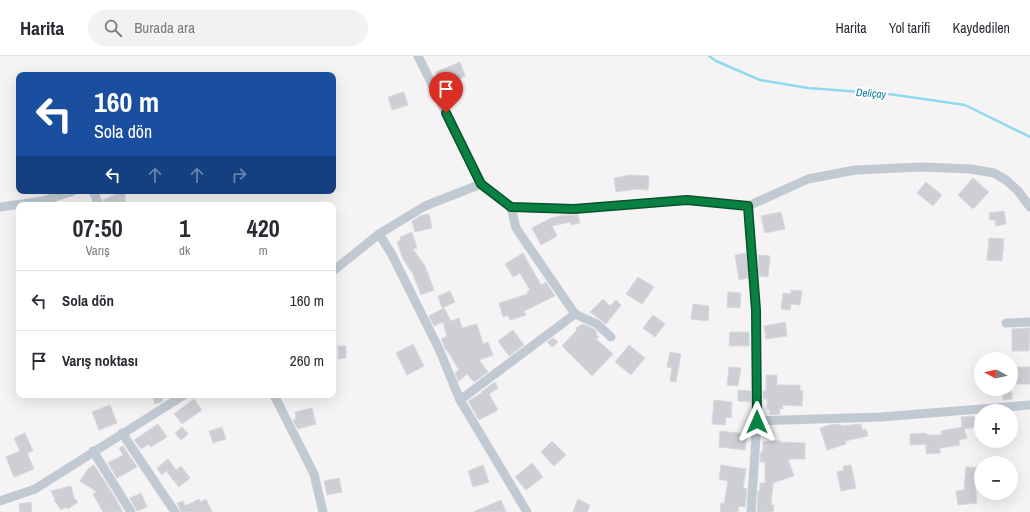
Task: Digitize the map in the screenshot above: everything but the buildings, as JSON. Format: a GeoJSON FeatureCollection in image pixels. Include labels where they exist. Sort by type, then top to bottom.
{"type":"FeatureCollection","features":[{"type":"Feature","properties":{"kind":"street"},"geometry":{"type":"LineString","coordinates":[[418,56],[481,184],[511,207],[574,209],[687,200],[748,206],[808,180],[855,170],[922,167],[971,169],[994,173],[1006,180],[1018,191],[1030,207]]}},
{"type":"Feature","properties":{"kind":"street"},"geometry":{"type":"LineString","coordinates":[[336,269],[379,234],[425,206],[481,184]]}},
{"type":"Feature","properties":{"kind":"street"},"geometry":{"type":"LineString","coordinates":[[36,202],[64,194]]}},
{"type":"Feature","properties":{"kind":"street"},"geometry":{"type":"LineString","coordinates":[[0,207],[16,205]]}},
{"type":"Feature","properties":{"kind":"street"},"geometry":{"type":"LineString","coordinates":[[748,206],[756,310],[757,422],[752,512]]}},
{"type":"Feature","properties":{"kind":"street"},"geometry":{"type":"LineString","coordinates":[[511,207],[516,228],[575,314],[597,324],[611,337]]}},
{"type":"Feature","properties":{"kind":"street"},"geometry":{"type":"LineString","coordinates":[[379,234],[439,349],[460,400],[527,512]]}},
{"type":"Feature","properties":{"kind":"street"},"geometry":{"type":"LineString","coordinates":[[460,400],[575,314]]}},
{"type":"Feature","properties":{"kind":"street"},"geometry":{"type":"LineString","coordinates":[[1006,323],[1030,322]]}},
{"type":"Feature","properties":{"kind":"street"},"geometry":{"type":"LineString","coordinates":[[0,501],[35,489],[179,398]]}},
{"type":"Feature","properties":{"kind":"street"},"geometry":{"type":"LineString","coordinates":[[276,398],[314,474],[323,512]]}},
{"type":"Feature","properties":{"kind":"street"},"geometry":{"type":"LineString","coordinates":[[757,422],[881,417],[1030,405]]}},
{"type":"Feature","properties":{"kind":"street"},"geometry":{"type":"LineString","coordinates":[[122,433],[175,512]]}},
{"type":"Feature","properties":{"kind":"street"},"geometry":{"type":"LineString","coordinates":[[93,451],[131,512]]}},
{"type":"Feature","properties":{"kind":"waterway","name":"Deliçay"},"geometry":{"type":"LineString","coordinates":[[709,56],[716,61],[760,80],[808,88],[889,94],[965,105],[1030,137]]}},
{"type":"Feature","properties":{"kind":"route"},"geometry":{"type":"LineString","coordinates":[[446,113],[481,184],[511,207],[574,209],[687,200],[748,206],[756,310],[757,422]]}}]}
